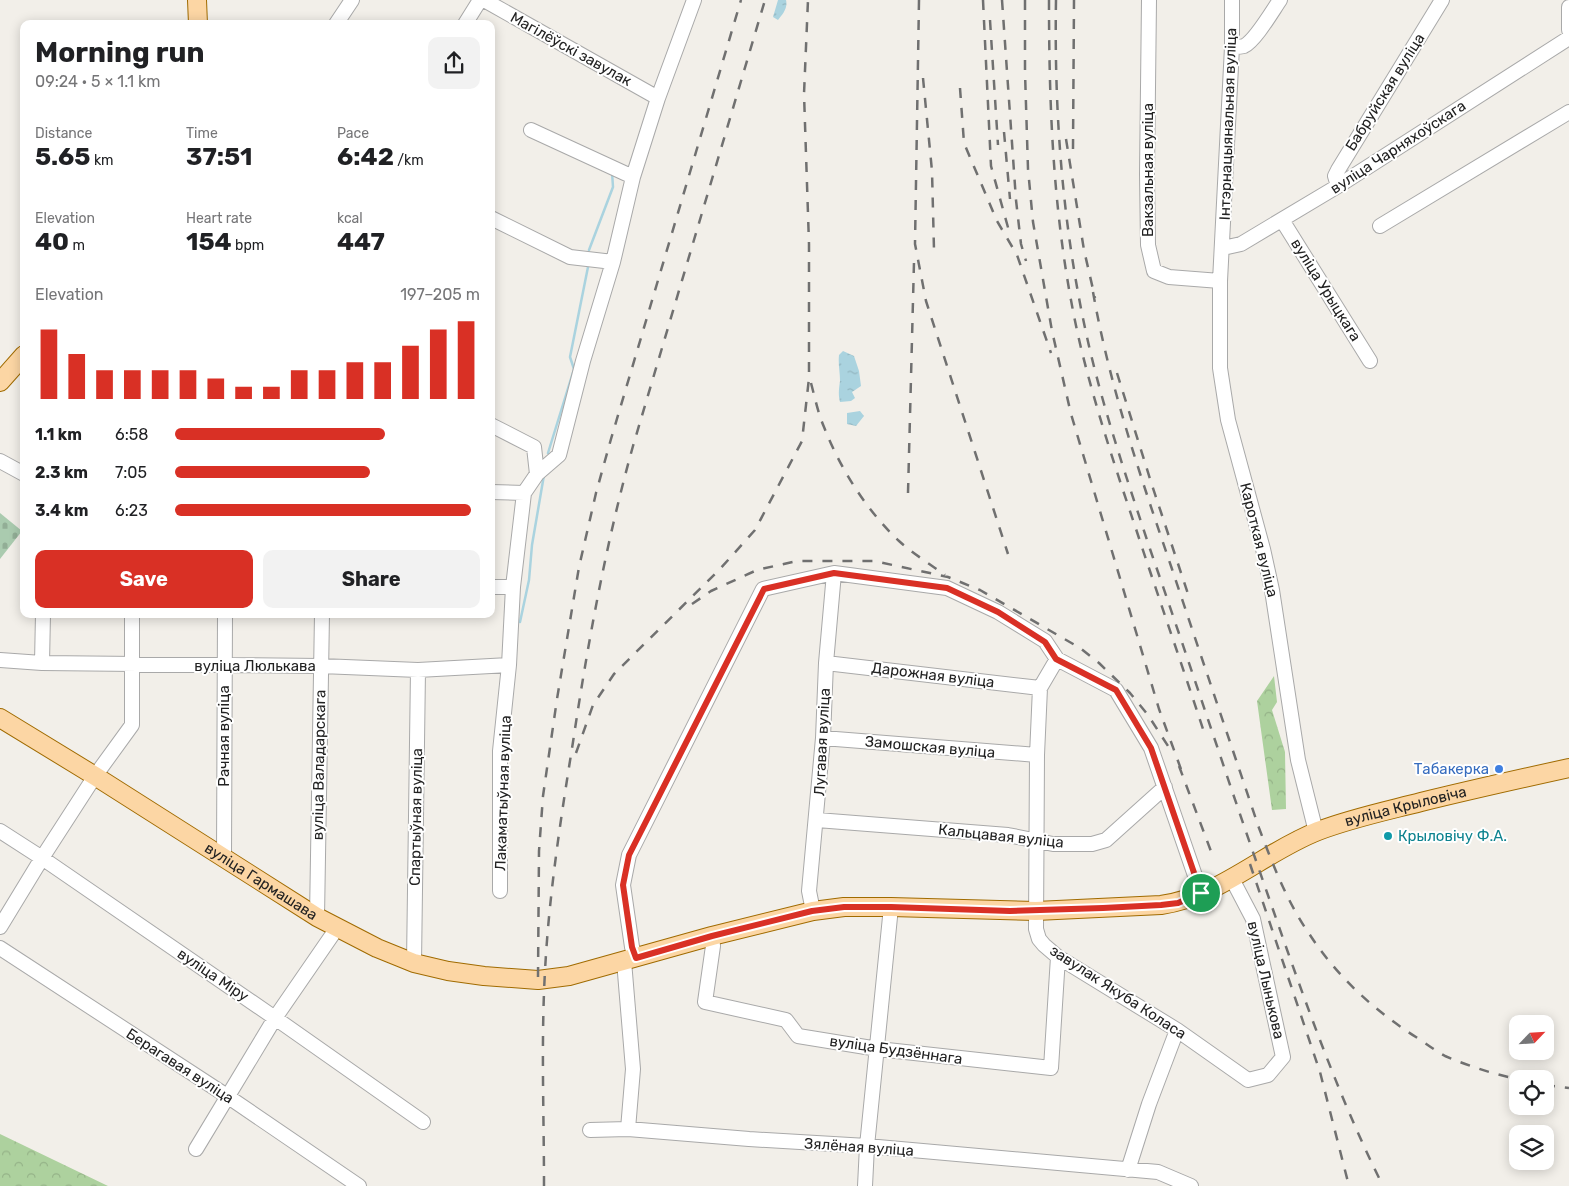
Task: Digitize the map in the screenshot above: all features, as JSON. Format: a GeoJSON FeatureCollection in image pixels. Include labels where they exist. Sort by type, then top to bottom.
{"type":"FeatureCollection","features":[{"type":"Feature","properties":{"kind":"main road"},"geometry":{"type":"LineString","coordinates":[[197,0],[198,20]]}},
{"type":"Feature","properties":{"kind":"main road"},"geometry":{"type":"LineString","coordinates":[[0,382],[20,360]]}},
{"type":"Feature","properties":{"kind":"main road","name":"вуліца Гармашава"},"geometry":{"type":"LineString","coordinates":[[0,718],[317,917],[377,948],[414,963],[448,971],[484,976],[545,979],[569,976],[712,936],[812,911],[844,907],[891,907]]}},
{"type":"Feature","properties":{"kind":"main road","name":"вуліца Крыловіча"},"geometry":{"type":"LineString","coordinates":[[891,907],[1036,911],[1178,903],[1201,893],[1316,832],[1347,820],[1569,768]]}},
{"type":"Feature","properties":{"kind":"street"},"geometry":{"type":"LineString","coordinates":[[339,20],[352,0]]}},
{"type":"Feature","properties":{"kind":"street"},"geometry":{"type":"LineString","coordinates":[[468,20],[480,0]]}},
{"type":"Feature","properties":{"kind":"street","name":"Магілёўскі завулак"},"geometry":{"type":"LineString","coordinates":[[484,0],[658,98]]}},
{"type":"Feature","properties":{"kind":"street"},"geometry":{"type":"LineString","coordinates":[[495,492],[524,493],[537,474],[559,455],[583,361],[612,262],[633,177],[658,98],[694,0]]}},
{"type":"Feature","properties":{"kind":"street","name":"Вакзальная вуліца"},"geometry":{"type":"LineString","coordinates":[[1149,0],[1148,245],[1154,272],[1169,277],[1220,281]]}},
{"type":"Feature","properties":{"kind":"street","name":"Інтэрнацыянальная вуліца"},"geometry":{"type":"LineString","coordinates":[[1223,248],[1232,47],[1232,0]]}},
{"type":"Feature","properties":{"kind":"street"},"geometry":{"type":"LineString","coordinates":[[1232,47],[1248,44],[1280,0]]}},
{"type":"Feature","properties":{"kind":"street","name":"Бабруйская вуліца"},"geometry":{"type":"LineString","coordinates":[[1338,186],[1335,176],[1338,170],[1442,0]]}},
{"type":"Feature","properties":{"kind":"street"},"geometry":{"type":"LineString","coordinates":[[1569,7],[1569,30]]}},
{"type":"Feature","properties":{"kind":"street","name":"вуліца Чарняхоўскага"},"geometry":{"type":"LineString","coordinates":[[1223,248],[1242,244],[1282,220],[1569,38]]}},
{"type":"Feature","properties":{"kind":"street"},"geometry":{"type":"LineString","coordinates":[[1380,226],[1569,112]]}},
{"type":"Feature","properties":{"kind":"street"},"geometry":{"type":"LineString","coordinates":[[530,130],[633,177]]}},
{"type":"Feature","properties":{"kind":"street"},"geometry":{"type":"LineString","coordinates":[[495,220],[570,257],[612,262]]}},
{"type":"Feature","properties":{"kind":"street","name":"вуліца Урыцкага"},"geometry":{"type":"LineString","coordinates":[[1282,220],[1370,361]]}},
{"type":"Feature","properties":{"kind":"street","name":"Кароткая вуліца"},"geometry":{"type":"LineString","coordinates":[[1223,248],[1220,281],[1220,353],[1223,393],[1228,420],[1272,590],[1298,760],[1316,832]]}},
{"type":"Feature","properties":{"kind":"street"},"geometry":{"type":"LineString","coordinates":[[495,427],[534,447],[537,474]]}},
{"type":"Feature","properties":{"kind":"street"},"geometry":{"type":"LineString","coordinates":[[0,461],[20,472]]}},
{"type":"Feature","properties":{"kind":"street","name":"Лакаматыўная вуліца"},"geometry":{"type":"LineString","coordinates":[[500,891],[500,751],[509,665],[513,587],[524,493]]}},
{"type":"Feature","properties":{"kind":"street"},"geometry":{"type":"LineString","coordinates":[[628,1129],[633,1069],[630,960],[632,947],[623,885],[629,855],[764,589],[834,573],[947,588],[998,612],[1045,642],[1056,659],[1116,690],[1151,748],[1201,893]]}},
{"type":"Feature","properties":{"kind":"street","name":"Лугавая вуліца"},"geometry":{"type":"LineString","coordinates":[[812,911],[810,891],[817,820],[826,662],[834,573]]}},
{"type":"Feature","properties":{"kind":"street"},"geometry":{"type":"LineString","coordinates":[[495,587],[513,587]]}},
{"type":"Feature","properties":{"kind":"street"},"geometry":{"type":"LineString","coordinates":[[42,664],[43,618]]}},
{"type":"Feature","properties":{"kind":"street"},"geometry":{"type":"LineString","coordinates":[[0,927],[95,776],[132,726],[132,618]]}},
{"type":"Feature","properties":{"kind":"street","name":"Рачная вуліца"},"geometry":{"type":"LineString","coordinates":[[224,858],[225,618]]}},
{"type":"Feature","properties":{"kind":"street","name":"вуліца Валадарскага"},"geometry":{"type":"LineString","coordinates":[[317,917],[322,618]]}},
{"type":"Feature","properties":{"kind":"street","name":"завулак Якуба Коласа"},"geometry":{"type":"LineString","coordinates":[[1056,659],[1040,688],[1037,755],[1036,911],[1036,929],[1039,939],[1058,957],[1178,1030],[1248,1080],[1268,1075],[1283,1057]]}},
{"type":"Feature","properties":{"kind":"street","name":"вуліца Люлькава"},"geometry":{"type":"LineString","coordinates":[[0,660],[42,664],[321,666],[418,670],[509,665]]}},
{"type":"Feature","properties":{"kind":"street","name":"Дарожная вуліца"},"geometry":{"type":"LineString","coordinates":[[826,662],[1040,688]]}},
{"type":"Feature","properties":{"kind":"street","name":"Спартыўная вуліца"},"geometry":{"type":"LineString","coordinates":[[414,963],[418,670]]}},
{"type":"Feature","properties":{"kind":"street","name":"Замошская вуліца"},"geometry":{"type":"LineString","coordinates":[[823,738],[1037,755]]}},
{"type":"Feature","properties":{"kind":"street","name":"Кальцавая вуліца"},"geometry":{"type":"LineString","coordinates":[[817,820],[1008,835],[1053,844],[1092,844],[1106,840],[1165,787]]}},
{"type":"Feature","properties":{"kind":"street","name":"вуліца Міру"},"geometry":{"type":"LineString","coordinates":[[0,831],[275,1018],[423,1122]]}},
{"type":"Feature","properties":{"kind":"street","name":"вуліца Лынькова"},"geometry":{"type":"LineString","coordinates":[[1232,877],[1253,919],[1283,1057]]}},
{"type":"Feature","properties":{"kind":"street"},"geometry":{"type":"LineString","coordinates":[[865,1186],[891,907]]}},
{"type":"Feature","properties":{"kind":"street"},"geometry":{"type":"LineString","coordinates":[[196,1149],[275,1018],[337,928]]}},
{"type":"Feature","properties":{"kind":"street","name":"вуліца Будзённага"},"geometry":{"type":"LineString","coordinates":[[712,936],[713,946],[705,1002],[786,1020],[798,1036],[878,1049],[1052,1068],[1058,957]]}},
{"type":"Feature","properties":{"kind":"street","name":"Берагавая вуліца"},"geometry":{"type":"LineString","coordinates":[[0,948],[227,1096],[359,1186]]}},
{"type":"Feature","properties":{"kind":"street"},"geometry":{"type":"LineString","coordinates":[[1128,1170],[1149,1104],[1178,1030]]}},
{"type":"Feature","properties":{"kind":"street","name":"Зялёная вуліца"},"geometry":{"type":"LineString","coordinates":[[590,1130],[628,1129],[868,1146],[1158,1172],[1191,1186]]}},
{"type":"Feature","properties":{"kind":"green space"},"geometry":{"type":"Polygon","coordinates":[[[0,513],[20,529],[20,534],[0,559],[0,513]]]}},
{"type":"Feature","properties":{"kind":"green space"},"geometry":{"type":"Polygon","coordinates":[[[1274,676],[1277,702],[1272,710],[1285,752],[1286,809],[1272,810],[1257,701],[1274,676]]]}},
{"type":"Feature","properties":{"kind":"green space"},"geometry":{"type":"Polygon","coordinates":[[[0,1134],[108,1186],[0,1186],[0,1134]]]}},
{"type":"Feature","properties":{"kind":"water"},"geometry":{"type":"Polygon","coordinates":[[[778,0],[786,0],[786,6],[785,11],[778,20],[773,17],[778,0]]]}},
{"type":"Feature","properties":{"kind":"water"},"geometry":{"type":"Polygon","coordinates":[[[843,351],[854,356],[861,386],[852,392],[855,398],[851,401],[840,402],[839,355],[843,351]]]}},
{"type":"Feature","properties":{"kind":"water"},"geometry":{"type":"Polygon","coordinates":[[[860,411],[864,416],[856,426],[847,424],[847,413],[860,411]]]}},
{"type":"Feature","properties":{"kind":"waterway"},"geometry":{"type":"LineString","coordinates":[[589,250],[613,187],[612,172]]}},
{"type":"Feature","properties":{"kind":"waterway"},"geometry":{"type":"LineString","coordinates":[[548,453],[574,369],[570,357],[588,267]]}},
{"type":"Feature","properties":{"kind":"waterway"},"geometry":{"type":"LineString","coordinates":[[520,622],[529,580],[532,545],[544,475]]}},
{"type":"Feature","properties":{"kind":"railway"},"geometry":{"type":"LineString","coordinates":[[538,977],[539,851],[543,796],[579,567],[611,439],[741,0]]}},
{"type":"Feature","properties":{"kind":"railway"},"geometry":{"type":"LineString","coordinates":[[544,1186],[543,1024],[547,942],[552,884],[560,827],[591,630],[623,482],[765,0]]}},
{"type":"Feature","properties":{"kind":"railway"},"geometry":{"type":"LineString","coordinates":[[576,753],[593,705],[614,674],[720,569],[755,530],[802,441],[809,378],[809,244],[804,94],[808,0]]}},
{"type":"Feature","properties":{"kind":"railway"},"geometry":{"type":"LineString","coordinates":[[919,0],[915,244],[926,301],[1008,554]]}},
{"type":"Feature","properties":{"kind":"railway"},"geometry":{"type":"LineString","coordinates":[[983,0],[991,166],[1009,231]]}},
{"type":"Feature","properties":{"kind":"railway"},"geometry":{"type":"LineString","coordinates":[[1002,0],[1016,200],[1021,244],[1026,261]]}},
{"type":"Feature","properties":{"kind":"railway"},"geometry":{"type":"LineString","coordinates":[[1025,0],[1028,169],[1033,222],[1052,331],[1071,414],[1159,709],[1182,772]]}},
{"type":"Feature","properties":{"kind":"railway"},"geometry":{"type":"LineString","coordinates":[[1049,0],[1050,88],[1055,175],[1065,262],[1081,348],[1107,439],[1203,729]]}},
{"type":"Feature","properties":{"kind":"railway"},"geometry":{"type":"LineString","coordinates":[[1056,0],[1057,87],[1062,174],[1080,303],[1102,397],[1150,549],[1296,975],[1342,1097],[1383,1186]]}},
{"type":"Feature","properties":{"kind":"railway"},"geometry":{"type":"LineString","coordinates":[[1073,149],[1074,0]]}},
{"type":"Feature","properties":{"kind":"railway"},"geometry":{"type":"LineString","coordinates":[[990,20],[998,145]]}},
{"type":"Feature","properties":{"kind":"railway"},"geometry":{"type":"LineString","coordinates":[[923,78],[932,171],[934,250]]}},
{"type":"Feature","properties":{"kind":"railway"},"geometry":{"type":"LineString","coordinates":[[960,88],[964,143],[997,221],[1017,255],[1051,353]]}},
{"type":"Feature","properties":{"kind":"railway"},"geometry":{"type":"LineString","coordinates":[[1004,132],[1010,199]]}},
{"type":"Feature","properties":{"kind":"railway"},"geometry":{"type":"LineString","coordinates":[[1066,139],[1084,250],[1095,298]]}},
{"type":"Feature","properties":{"kind":"railway"},"geometry":{"type":"LineString","coordinates":[[908,493],[914,262]]}},
{"type":"Feature","properties":{"kind":"railway"},"geometry":{"type":"LineString","coordinates":[[1093,292],[1117,398],[1149,501],[1259,828],[1294,910],[1333,966],[1373,1006],[1403,1029],[1445,1056],[1509,1077]]}},
{"type":"Feature","properties":{"kind":"railway"},"geometry":{"type":"LineString","coordinates":[[1117,373],[1188,594]]}},
{"type":"Feature","properties":{"kind":"railway"},"geometry":{"type":"LineString","coordinates":[[811,383],[820,416],[830,442],[855,488],[876,516],[899,541],[945,575]]}},
{"type":"Feature","properties":{"kind":"railway"},"geometry":{"type":"LineString","coordinates":[[692,604],[711,591],[757,570],[797,561],[874,561],[948,577],[980,590],[1080,648],[1099,663],[1130,693],[1148,715],[1168,746]]}},
{"type":"Feature","properties":{"kind":"railway"},"geometry":{"type":"LineString","coordinates":[[1179,766],[1212,854]]}},
{"type":"Feature","properties":{"kind":"railway"},"geometry":{"type":"LineString","coordinates":[[1250,864],[1320,1072],[1349,1186]]}},
{"type":"Feature","properties":{"kind":"railway"},"geometry":{"type":"LineString","coordinates":[[1554,1086],[1569,1088]]}},
{"type":"Feature","properties":{"kind":"place","name":"Табакерка"},"geometry":{"type":"Point","coordinates":[1499,769]}},
{"type":"Feature","properties":{"kind":"place","name":"Крыловічу Ф.А."},"geometry":{"type":"Point","coordinates":[1388,836]}},
{"type":"Feature","properties":{"kind":"route"},"geometry":{"type":"LineString","coordinates":[[834,573],[947,588],[998,612],[1045,642],[1056,659],[1116,690],[1151,748],[1201,893],[1178,903],[1161,905],[1036,911],[844,907],[812,911],[712,936],[636,958],[632,947],[623,885],[629,855],[764,589],[834,573]]}}]}
